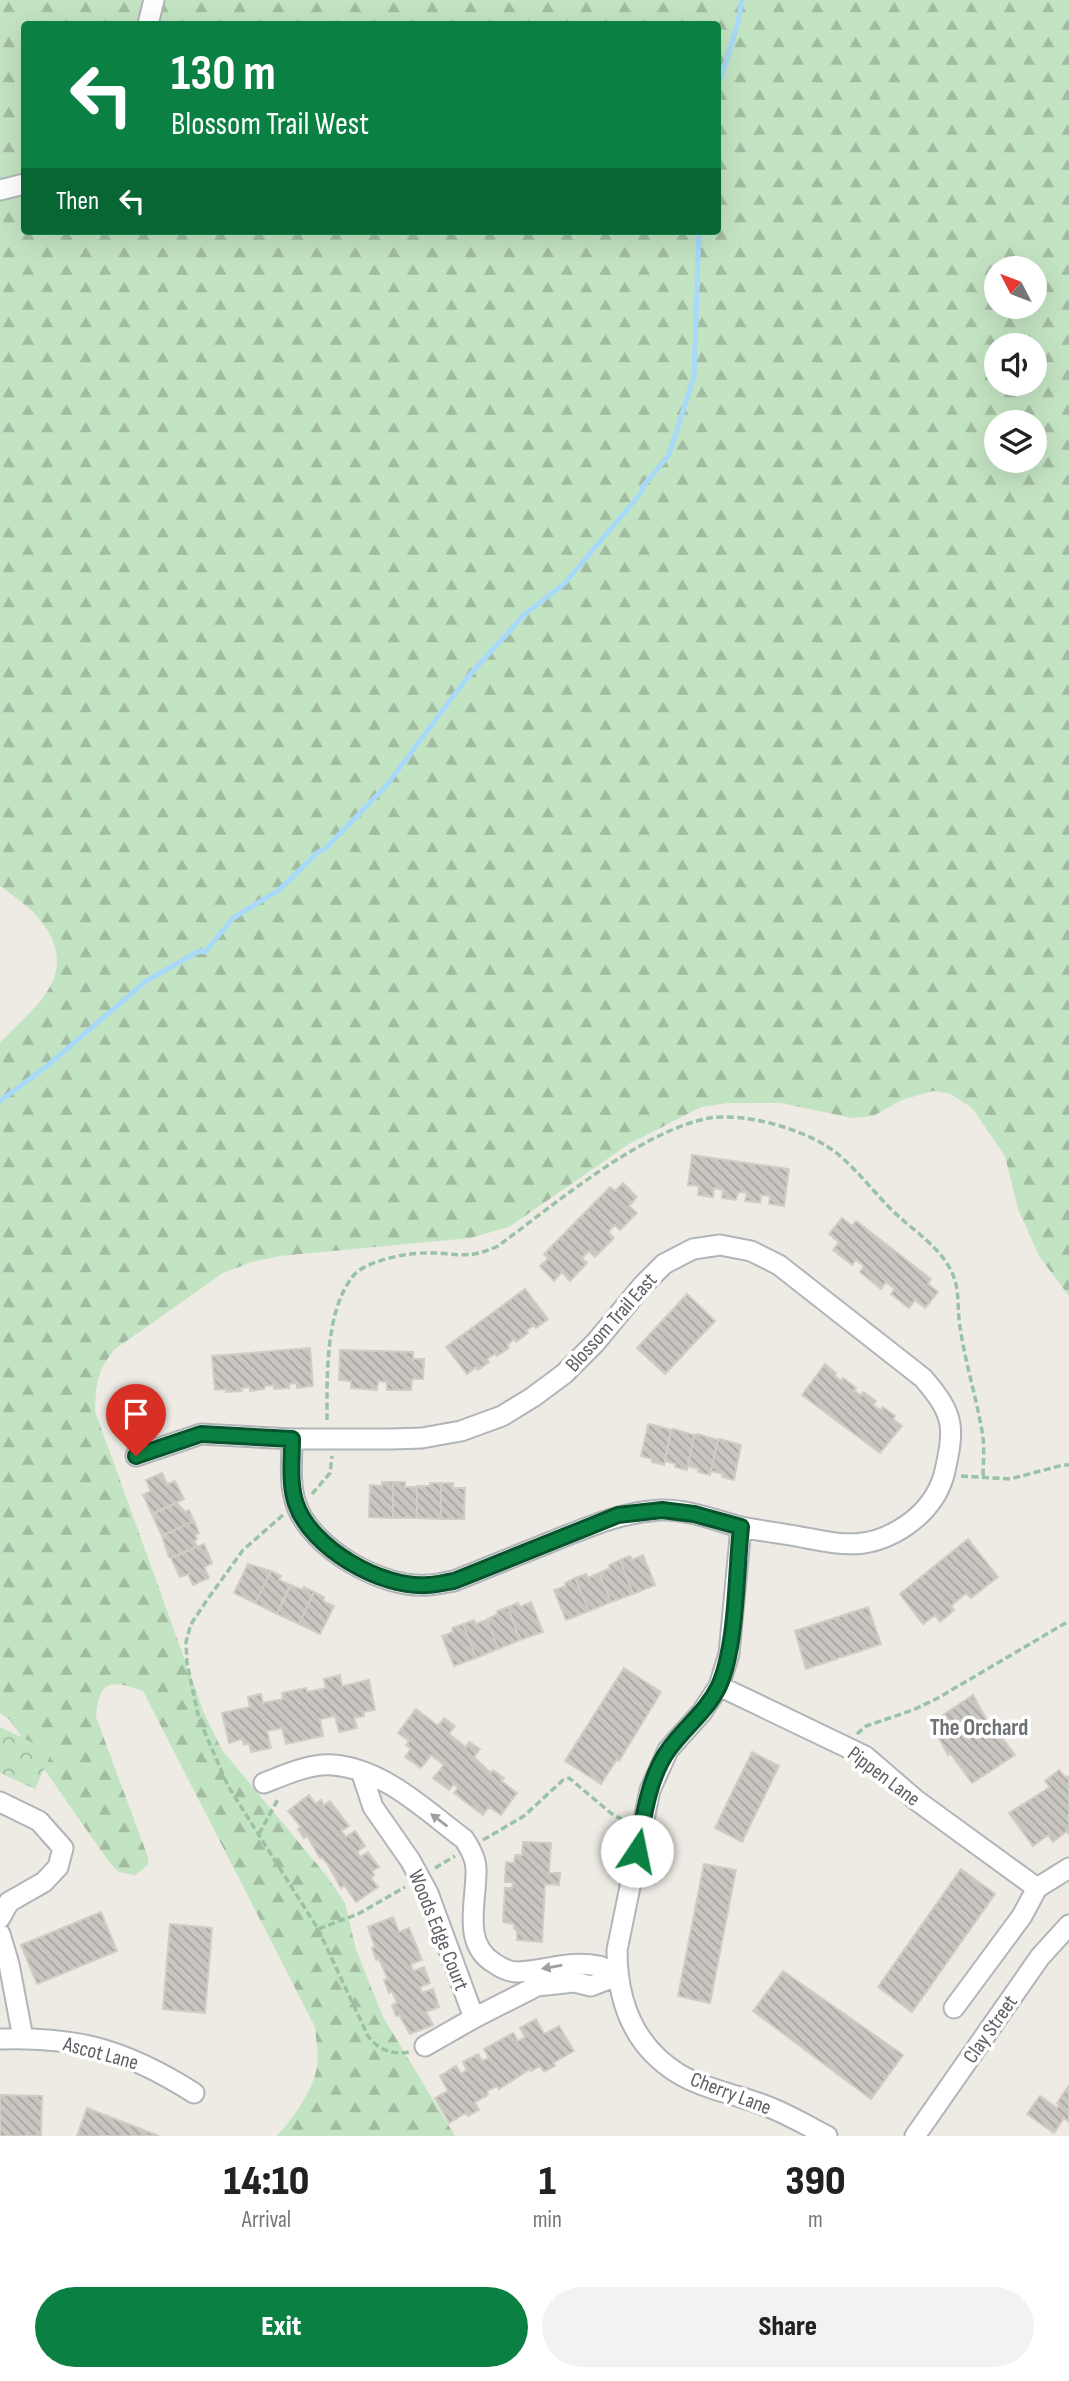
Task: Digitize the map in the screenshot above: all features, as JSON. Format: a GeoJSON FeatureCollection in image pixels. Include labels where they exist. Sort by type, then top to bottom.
{"type":"FeatureCollection","features":[{"type":"Feature","properties":{"kind":"street"},"geometry":{"type":"LineString","coordinates":[[149,21],[154,0]]}},
{"type":"Feature","properties":{"kind":"street"},"geometry":{"type":"LineString","coordinates":[[0,190],[21,185]]}},
{"type":"Feature","properties":{"kind":"street","name":"Blossom Trail East"},"geometry":{"type":"LineString","coordinates":[[136,1456],[201,1434],[292,1439],[422,1438],[461,1431],[502,1416],[564,1374],[596,1342],[642,1286],[664,1264],[693,1250],[720,1245],[751,1251],[779,1265],[923,1378],[942,1399],[951,1423],[944,1472],[929,1506],[888,1538],[865,1543],[842,1544],[662,1510],[618,1515],[454,1581],[426,1586],[389,1580],[352,1563],[325,1545],[297,1506]]}},
{"type":"Feature","properties":{"kind":"street"},"geometry":{"type":"LineString","coordinates":[[292,1439],[292,1490],[297,1506]]}},
{"type":"Feature","properties":{"kind":"street","name":"Cherry Lane"},"geometry":{"type":"LineString","coordinates":[[741,1527],[729,1654],[719,1686],[702,1712],[668,1750],[649,1790],[617,1950],[617,1976],[626,2009],[646,2047],[678,2074],[769,2107],[827,2136]]}},
{"type":"Feature","properties":{"kind":"street","name":"Pippen Lane"},"geometry":{"type":"LineString","coordinates":[[719,1686],[865,1756],[925,1807],[1037,1888]]}},
{"type":"Feature","properties":{"kind":"street"},"geometry":{"type":"LineString","coordinates":[[264,1783],[293,1772],[331,1765],[360,1771],[393,1785],[464,1839],[470,1848]]}},
{"type":"Feature","properties":{"kind":"street","name":"Woods Edge Court"},"geometry":{"type":"LineString","coordinates":[[360,1771],[373,1807],[420,1877],[474,2018]]}},
{"type":"Feature","properties":{"kind":"street"},"geometry":{"type":"LineString","coordinates":[[0,1802],[39,1821],[63,1847],[58,1867],[44,1882],[9,1902],[0,1918]]}},
{"type":"Feature","properties":{"kind":"street","name":"Woods Edge Court"},"geometry":{"type":"LineString","coordinates":[[470,1848],[476,1866],[472,1926],[477,1946],[486,1959],[500,1968],[515,1972],[558,1965],[600,1966],[617,1976]]}},
{"type":"Feature","properties":{"kind":"street"},"geometry":{"type":"LineString","coordinates":[[954,2008],[1023,1916],[1037,1888],[1069,1868]]}},
{"type":"Feature","properties":{"kind":"street","name":"Clay Street"},"geometry":{"type":"LineString","coordinates":[[915,2136],[1040,1957],[1069,1925]]}},
{"type":"Feature","properties":{"kind":"street"},"geometry":{"type":"LineString","coordinates":[[0,1934],[23,2038]]}},
{"type":"Feature","properties":{"kind":"street","name":"Woods Edge Court"},"geometry":{"type":"LineString","coordinates":[[425,2046],[537,1986],[575,1982],[591,1986],[617,1976]]}},
{"type":"Feature","properties":{"kind":"street","name":"Ascot Lane"},"geometry":{"type":"LineString","coordinates":[[0,2039],[67,2041],[110,2051],[144,2064],[194,2093]]}},
{"type":"Feature","properties":{"kind":"path"},"geometry":{"type":"LineString","coordinates":[[425,2046],[405,2053],[392,2053],[374,2045],[364,2029],[318,1929],[228,1786],[199,1718],[187,1663],[186,1642],[191,1624],[243,1550],[323,1484],[330,1473],[332,1459],[327,1419],[328,1363],[333,1323],[342,1293],[355,1273],[370,1263],[424,1253],[466,1256],[481,1254],[498,1246],[592,1177],[642,1145],[687,1124],[735,1115],[773,1124],[828,1147],[841,1157],[896,1214],[944,1258],[954,1276],[958,1293],[959,1325],[983,1433],[983,1479]]}},
{"type":"Feature","properties":{"kind":"path"},"geometry":{"type":"LineString","coordinates":[[944,1472],[967,1478],[1010,1479],[1069,1465]]}},
{"type":"Feature","properties":{"kind":"path"},"geometry":{"type":"LineString","coordinates":[[848,1747],[866,1726],[913,1710],[938,1698],[1069,1621]]}},
{"type":"Feature","properties":{"kind":"path"},"geometry":{"type":"LineString","coordinates":[[259,1834],[293,1772]]}},
{"type":"Feature","properties":{"kind":"path"},"geometry":{"type":"LineString","coordinates":[[318,1929],[358,1913],[524,1816],[569,1778],[620,1820],[642,1826]]}},
{"type":"Feature","properties":{"kind":"green space"},"geometry":{"type":"Polygon","coordinates":[[[0,0],[1069,0],[1069,1296],[1039,1256],[1018,1209],[1005,1156],[972,1108],[951,1094],[933,1091],[902,1100],[873,1116],[853,1118],[780,1103],[729,1103],[701,1107],[629,1144],[509,1227],[470,1238],[280,1256],[252,1262],[223,1273],[115,1349],[104,1364],[99,1378],[95,1411],[204,1713],[222,1750],[326,1875],[345,1903],[356,1950],[383,2017],[455,2136],[277,2136],[302,2104],[315,2076],[318,2058],[315,2027],[143,1691],[123,1685],[109,1686],[100,1695],[96,1717],[148,1857],[148,1865],[135,1875],[119,1872],[109,1862],[9,1719],[0,1713],[0,1042],[42,999],[52,983],[56,968],[56,951],[49,933],[34,913],[0,886],[0,0]]]}},
{"type":"Feature","properties":{"kind":"green space"},"geometry":{"type":"Polygon","coordinates":[[[0,1727],[52,1752],[35,1789],[0,1773],[0,1727]]]}},
{"type":"Feature","properties":{"kind":"building"},"geometry":{"type":"Polygon","coordinates":[[[692,1155],[789,1169],[784,1206],[769,1204],[770,1196],[761,1195],[760,1203],[745,1201],[747,1193],[738,1192],[736,1200],[722,1198],[723,1190],[714,1188],[713,1197],[698,1195],[699,1186],[688,1185],[692,1155]]]}},
{"type":"Feature","properties":{"kind":"building"},"geometry":{"type":"Polygon","coordinates":[[[623,1183],[637,1197],[629,1206],[637,1213],[620,1230],[615,1225],[608,1232],[614,1238],[595,1257],[589,1251],[582,1258],[587,1263],[570,1281],[562,1272],[554,1281],[540,1266],[548,1259],[544,1254],[610,1187],[615,1191],[623,1183]]]}},
{"type":"Feature","properties":{"kind":"building"},"geometry":{"type":"Polygon","coordinates":[[[842,1218],[852,1226],[856,1221],[931,1279],[928,1284],[938,1292],[925,1308],[915,1300],[909,1308],[891,1294],[895,1289],[886,1282],[881,1289],[860,1272],[864,1266],[856,1260],[852,1265],[833,1250],[839,1242],[829,1234],[842,1218]]]}},
{"type":"Feature","properties":{"kind":"building"},"geometry":{"type":"Polygon","coordinates":[[[525,1289],[548,1319],[536,1328],[534,1325],[516,1342],[514,1339],[507,1345],[509,1348],[487,1359],[489,1362],[478,1370],[476,1367],[467,1374],[446,1347],[525,1289]]]}},
{"type":"Feature","properties":{"kind":"building"},"geometry":{"type":"Polygon","coordinates":[[[687,1294],[715,1321],[665,1374],[637,1348],[687,1294]]]}},
{"type":"Feature","properties":{"kind":"building"},"geometry":{"type":"Polygon","coordinates":[[[310,1348],[313,1386],[297,1388],[297,1383],[289,1384],[289,1388],[274,1389],[274,1385],[250,1391],[250,1387],[241,1388],[242,1391],[215,1390],[212,1356],[310,1348]]]}},
{"type":"Feature","properties":{"kind":"building"},"geometry":{"type":"Polygon","coordinates":[[[340,1350],[413,1352],[413,1359],[424,1359],[423,1379],[412,1379],[411,1390],[387,1390],[387,1382],[378,1381],[377,1390],[351,1388],[351,1381],[339,1380],[340,1350]]]}},
{"type":"Feature","properties":{"kind":"building"},"geometry":{"type":"Polygon","coordinates":[[[825,1364],[841,1381],[843,1378],[856,1388],[854,1390],[861,1396],[863,1392],[876,1401],[873,1405],[880,1410],[883,1407],[895,1416],[893,1419],[902,1426],[880,1453],[802,1395],[825,1364]]]}},
{"type":"Feature","properties":{"kind":"building"},"geometry":{"type":"Polygon","coordinates":[[[650,1424],[671,1430],[664,1465],[641,1456],[650,1424]]]}},
{"type":"Feature","properties":{"kind":"building"},"geometry":{"type":"Polygon","coordinates":[[[673,1429],[694,1435],[687,1470],[665,1461],[673,1429]]]}},
{"type":"Feature","properties":{"kind":"building"},"geometry":{"type":"Polygon","coordinates":[[[694,1435],[718,1440],[710,1475],[688,1466],[694,1435]]]}},
{"type":"Feature","properties":{"kind":"building"},"geometry":{"type":"Polygon","coordinates":[[[720,1439],[741,1445],[734,1480],[711,1471],[720,1439]]]}},
{"type":"Feature","properties":{"kind":"building"},"geometry":{"type":"Polygon","coordinates":[[[162,1473],[167,1484],[175,1481],[184,1499],[152,1514],[143,1495],[151,1491],[146,1480],[162,1473]]]}},
{"type":"Feature","properties":{"kind":"building"},"geometry":{"type":"Polygon","coordinates":[[[382,1482],[393,1482],[393,1518],[369,1517],[370,1485],[382,1486],[382,1482]]]}},
{"type":"Feature","properties":{"kind":"building"},"geometry":{"type":"Polygon","coordinates":[[[393,1482],[405,1482],[405,1487],[417,1487],[417,1518],[393,1518],[393,1482]]]}},
{"type":"Feature","properties":{"kind":"building"},"geometry":{"type":"Polygon","coordinates":[[[430,1483],[441,1483],[441,1519],[417,1518],[417,1486],[430,1486],[430,1483]]]}},
{"type":"Feature","properties":{"kind":"building"},"geometry":{"type":"Polygon","coordinates":[[[441,1483],[453,1483],[453,1488],[465,1488],[464,1519],[441,1519],[441,1483]]]}},
{"type":"Feature","properties":{"kind":"building"},"geometry":{"type":"Polygon","coordinates":[[[177,1503],[185,1512],[189,1510],[194,1521],[162,1536],[152,1514],[177,1503]]]}},
{"type":"Feature","properties":{"kind":"building"},"geometry":{"type":"Polygon","coordinates":[[[194,1521],[199,1533],[195,1535],[197,1539],[194,1541],[197,1546],[169,1557],[162,1536],[194,1521]]]}},
{"type":"Feature","properties":{"kind":"building"},"geometry":{"type":"Polygon","coordinates":[[[968,1539],[998,1577],[971,1598],[966,1593],[951,1606],[954,1610],[940,1622],[935,1615],[923,1624],[900,1594],[968,1539]]]}},
{"type":"Feature","properties":{"kind":"building"},"geometry":{"type":"Polygon","coordinates":[[[204,1544],[212,1563],[204,1567],[209,1578],[193,1585],[188,1574],[180,1577],[171,1558],[204,1544]]]}},
{"type":"Feature","properties":{"kind":"building"},"geometry":{"type":"Polygon","coordinates":[[[643,1555],[655,1585],[633,1594],[620,1560],[630,1556],[632,1560],[643,1555]]]}},
{"type":"Feature","properties":{"kind":"building"},"geometry":{"type":"Polygon","coordinates":[[[620,1560],[633,1594],[611,1602],[599,1573],[620,1560]]]}},
{"type":"Feature","properties":{"kind":"building"},"geometry":{"type":"Polygon","coordinates":[[[248,1564],[271,1571],[255,1603],[234,1593],[248,1564]]]}},
{"type":"Feature","properties":{"kind":"building"},"geometry":{"type":"Polygon","coordinates":[[[271,1571],[281,1576],[279,1580],[290,1585],[277,1614],[255,1603],[271,1571]]]}},
{"type":"Feature","properties":{"kind":"building"},"geometry":{"type":"Polygon","coordinates":[[[599,1573],[611,1602],[589,1611],[575,1578],[586,1574],[588,1578],[599,1573]]]}},
{"type":"Feature","properties":{"kind":"building"},"geometry":{"type":"Polygon","coordinates":[[[575,1578],[589,1611],[566,1620],[554,1590],[566,1586],[565,1583],[575,1578]]]}},
{"type":"Feature","properties":{"kind":"building"},"geometry":{"type":"Polygon","coordinates":[[[291,1585],[314,1592],[299,1624],[277,1614],[291,1585]]]}},
{"type":"Feature","properties":{"kind":"building"},"geometry":{"type":"Polygon","coordinates":[[[314,1592],[324,1597],[323,1601],[334,1606],[320,1634],[299,1624],[314,1592]]]}},
{"type":"Feature","properties":{"kind":"building"},"geometry":{"type":"Polygon","coordinates":[[[531,1602],[543,1632],[520,1640],[508,1607],[518,1603],[520,1607],[531,1602]]]}},
{"type":"Feature","properties":{"kind":"building"},"geometry":{"type":"Polygon","coordinates":[[[508,1607],[520,1640],[498,1649],[487,1619],[508,1607]]]}},
{"type":"Feature","properties":{"kind":"building"},"geometry":{"type":"Polygon","coordinates":[[[868,1607],[881,1644],[806,1669],[795,1631],[868,1607]]]}},
{"type":"Feature","properties":{"kind":"building"},"geometry":{"type":"Polygon","coordinates":[[[474,1620],[475,1624],[487,1620],[498,1649],[476,1658],[463,1624],[474,1620]]]}},
{"type":"Feature","properties":{"kind":"building"},"geometry":{"type":"Polygon","coordinates":[[[463,1624],[476,1658],[454,1666],[442,1636],[463,1624]]]}},
{"type":"Feature","properties":{"kind":"building"},"geometry":{"type":"Polygon","coordinates":[[[624,1668],[661,1692],[619,1761],[617,1759],[601,1784],[565,1761],[624,1668]]]}},
{"type":"Feature","properties":{"kind":"building"},"geometry":{"type":"Polygon","coordinates":[[[340,1675],[342,1686],[369,1680],[375,1710],[363,1712],[364,1716],[354,1718],[357,1728],[339,1732],[335,1716],[320,1719],[323,1736],[286,1744],[282,1728],[267,1731],[271,1748],[251,1752],[249,1743],[244,1745],[242,1739],[229,1743],[222,1713],[250,1707],[248,1697],[261,1694],[263,1703],[283,1699],[282,1693],[306,1688],[307,1692],[326,1688],[324,1679],[340,1675]]]}},
{"type":"Feature","properties":{"kind":"building"},"geometry":{"type":"Polygon","coordinates":[[[973,1695],[990,1726],[992,1724],[1015,1755],[972,1783],[950,1753],[948,1755],[931,1723],[973,1695]]]}},
{"type":"Feature","properties":{"kind":"building"},"geometry":{"type":"Polygon","coordinates":[[[416,1709],[438,1726],[444,1718],[455,1726],[449,1734],[466,1747],[469,1742],[480,1749],[474,1757],[491,1773],[493,1770],[504,1778],[501,1781],[517,1793],[501,1815],[489,1807],[483,1815],[454,1793],[458,1788],[454,1784],[449,1790],[433,1778],[444,1765],[431,1755],[421,1768],[405,1757],[411,1749],[406,1745],[409,1741],[398,1733],[416,1709]]]}},
{"type":"Feature","properties":{"kind":"building"},"geometry":{"type":"Polygon","coordinates":[[[752,1752],[779,1766],[742,1842],[715,1828],[752,1752]]]}},
{"type":"Feature","properties":{"kind":"building"},"geometry":{"type":"Polygon","coordinates":[[[1059,1770],[1066,1778],[1069,1776],[1069,1834],[1067,1831],[1053,1842],[1048,1835],[1033,1846],[1009,1813],[1050,1787],[1045,1781],[1059,1770]]]}},
{"type":"Feature","properties":{"kind":"building"},"geometry":{"type":"Polygon","coordinates":[[[309,1795],[315,1804],[321,1800],[324,1805],[330,1801],[349,1826],[341,1831],[346,1837],[355,1831],[365,1846],[357,1852],[360,1857],[368,1852],[379,1867],[372,1871],[374,1875],[371,1878],[378,1887],[356,1902],[344,1885],[341,1888],[328,1865],[320,1858],[307,1836],[304,1838],[298,1829],[301,1827],[288,1811],[309,1795]]]}},
{"type":"Feature","properties":{"kind":"building"},"geometry":{"type":"Polygon","coordinates":[[[523,1842],[551,1843],[549,1873],[560,1873],[559,1885],[545,1884],[542,1942],[517,1940],[514,1924],[503,1922],[505,1888],[512,1888],[513,1882],[505,1882],[506,1862],[514,1863],[515,1855],[522,1855],[523,1842]]]}},
{"type":"Feature","properties":{"kind":"building"},"geometry":{"type":"Polygon","coordinates":[[[704,1864],[736,1870],[710,2003],[678,1996],[704,1864]]]}},
{"type":"Feature","properties":{"kind":"building"},"geometry":{"type":"Polygon","coordinates":[[[961,1869],[995,1894],[912,2012],[878,1987],[961,1869]]]}},
{"type":"Feature","properties":{"kind":"building"},"geometry":{"type":"Polygon","coordinates":[[[101,1912],[117,1951],[37,1984],[21,1945],[101,1912]]]}},
{"type":"Feature","properties":{"kind":"building"},"geometry":{"type":"Polygon","coordinates":[[[393,1917],[399,1932],[409,1928],[422,1960],[411,1964],[413,1971],[424,1967],[430,1983],[420,1987],[422,1993],[433,1989],[439,2007],[426,2012],[433,2025],[410,2034],[399,2015],[396,2016],[392,2005],[397,2003],[392,1991],[389,1993],[384,1980],[388,1979],[379,1959],[376,1960],[368,1927],[393,1917]]]}},
{"type":"Feature","properties":{"kind":"building"},"geometry":{"type":"Polygon","coordinates":[[[170,1924],[212,1928],[205,2013],[163,2009],[170,1924]]]}},
{"type":"Feature","properties":{"kind":"building"},"geometry":{"type":"Polygon","coordinates":[[[783,1971],[903,2055],[871,2099],[753,2011],[783,1971]]]}},
{"type":"Feature","properties":{"kind":"building"},"geometry":{"type":"Polygon","coordinates":[[[536,2019],[544,2034],[559,2026],[574,2051],[553,2063],[555,2066],[544,2072],[540,2066],[531,2071],[530,2069],[499,2089],[497,2086],[487,2091],[488,2095],[475,2102],[479,2110],[468,2116],[466,2113],[449,2123],[435,2098],[448,2091],[440,2076],[456,2066],[461,2074],[467,2070],[463,2062],[478,2054],[482,2061],[489,2058],[484,2049],[513,2033],[518,2041],[525,2037],[520,2028],[536,2019]]]}},
{"type":"Feature","properties":{"kind":"building"},"geometry":{"type":"Polygon","coordinates":[[[1069,2085],[1069,2122],[1064,2118],[1054,2133],[1027,2114],[1040,2096],[1057,2108],[1057,2103],[1069,2085]]]}},
{"type":"Feature","properties":{"kind":"building"},"geometry":{"type":"Polygon","coordinates":[[[0,2095],[42,2096],[41,2136],[0,2136],[0,2095]]]}},
{"type":"Feature","properties":{"kind":"building"},"geometry":{"type":"Polygon","coordinates":[[[87,2108],[159,2136],[77,2136],[87,2108]]]}},
{"type":"Feature","properties":{"kind":"waterway"},"geometry":{"type":"LineString","coordinates":[[721,77],[738,23],[742,0]]}},
{"type":"Feature","properties":{"kind":"waterway"},"geometry":{"type":"LineString","coordinates":[[0,1101],[47,1066],[146,981],[199,951],[205,952],[233,918],[279,890],[318,852],[325,849],[386,786],[467,678],[525,614],[564,584],[641,493],[643,486],[669,455],[694,376],[699,235]]}},
{"type":"Feature","properties":{"kind":"district","name":"The Orchard"},"geometry":{"type":"Point","coordinates":[979,1727]}},
{"type":"Feature","properties":{"kind":"route"},"geometry":{"type":"LineString","coordinates":[[136,1456],[201,1434],[292,1439],[292,1490],[306,1522],[325,1545],[352,1563],[389,1580],[426,1586],[454,1581],[618,1515],[662,1510],[694,1514],[741,1527],[729,1654],[719,1686],[702,1712],[668,1750],[649,1790],[637,1851]]}}]}
